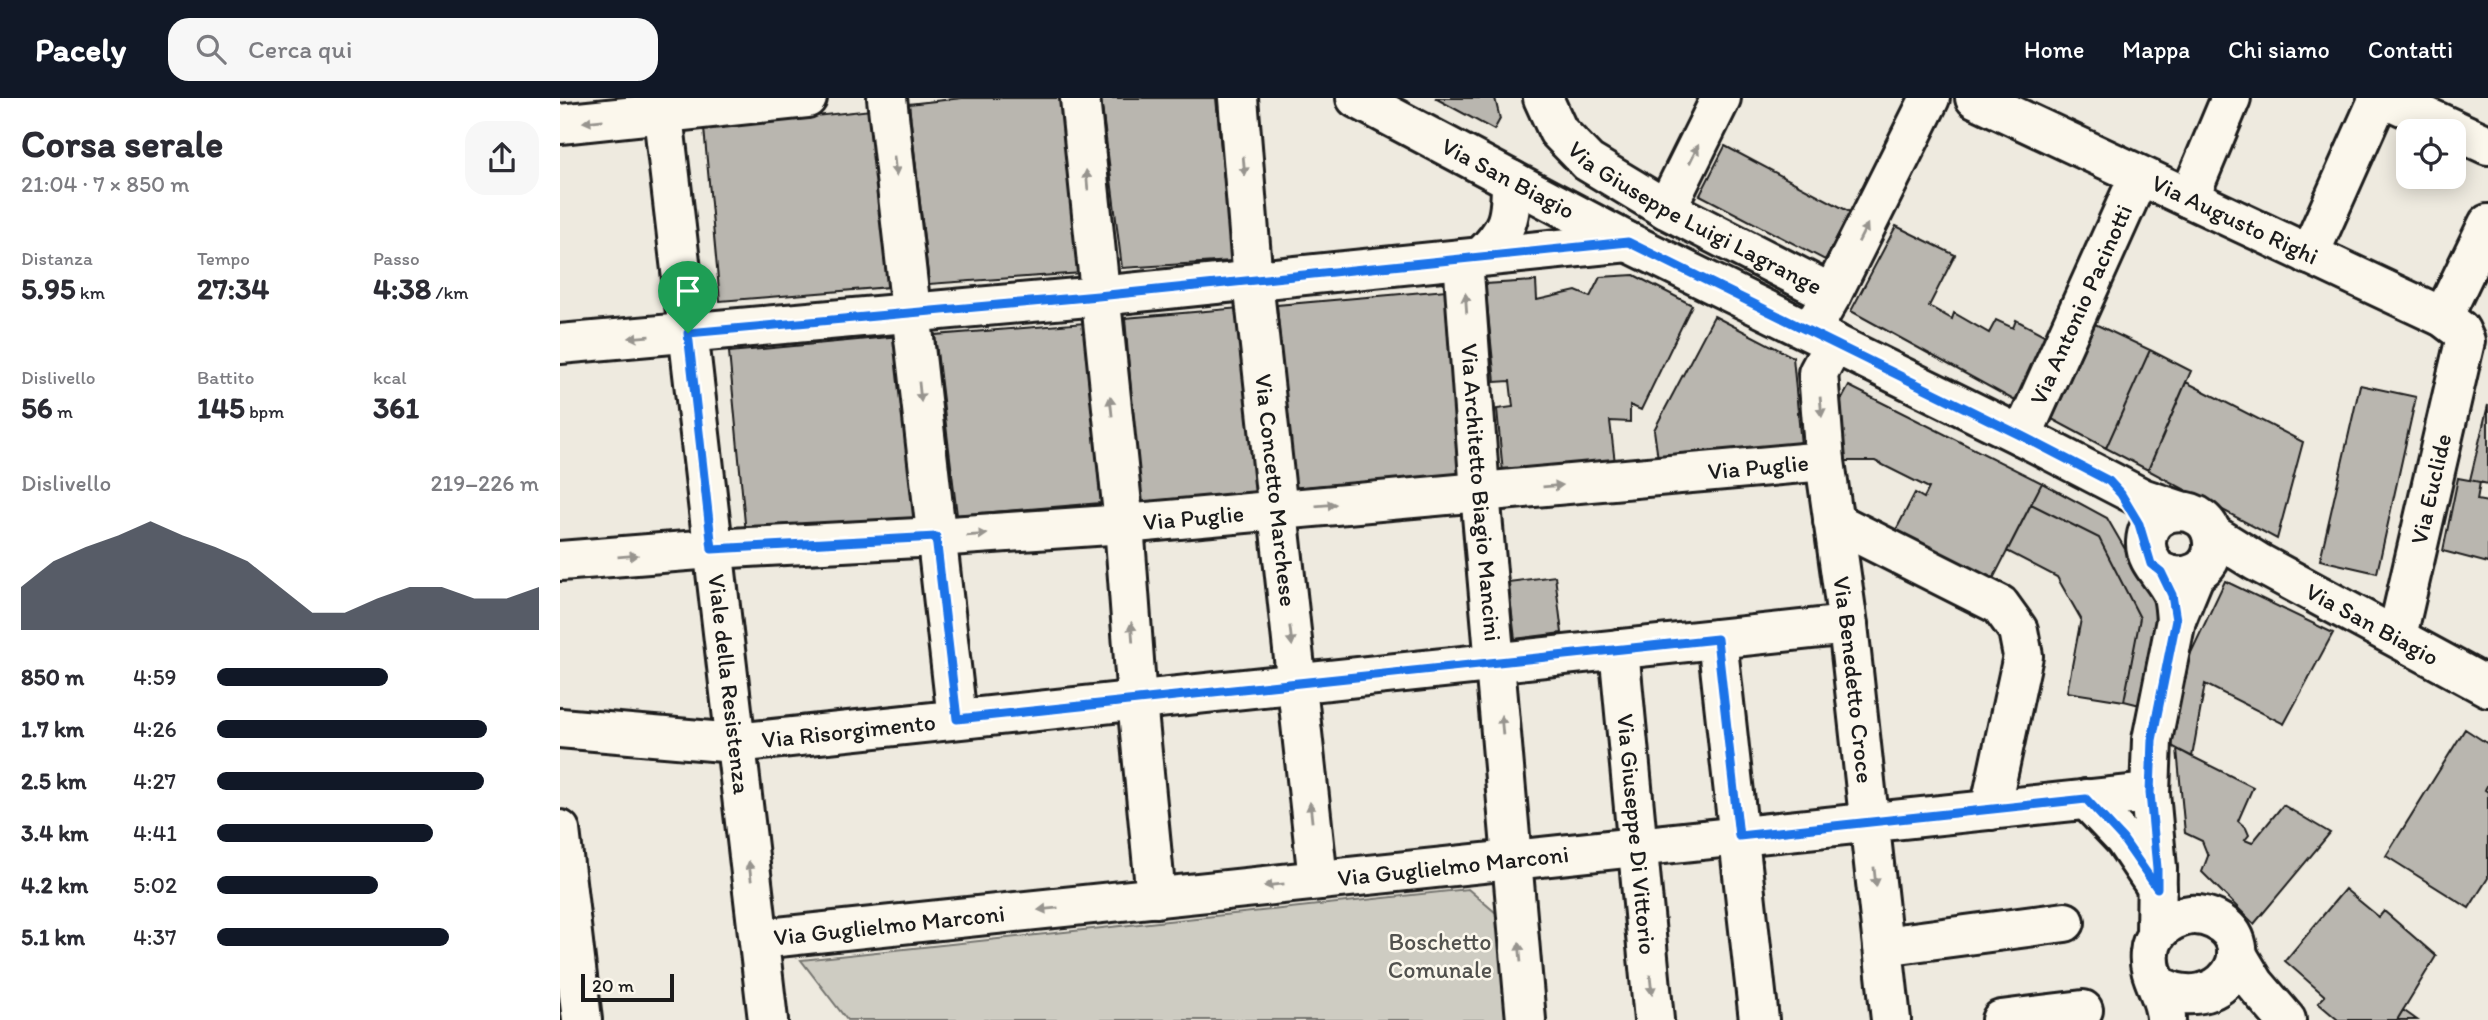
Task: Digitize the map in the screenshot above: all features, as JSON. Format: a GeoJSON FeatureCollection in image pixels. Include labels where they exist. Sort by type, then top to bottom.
{"type":"FeatureCollection","features":[{"type":"Feature","properties":{"kind":"street"},"geometry":{"type":"LineString","coordinates":[[560,124],[662,106],[807,98]]}},
{"type":"Feature","properties":{"kind":"street"},"geometry":{"type":"LineString","coordinates":[[887,98],[957,719]]}},
{"type":"Feature","properties":{"kind":"street"},"geometry":{"type":"LineString","coordinates":[[1080,98],[1098,296],[1124,524],[1137,701],[1156,898]]}},
{"type":"Feature","properties":{"kind":"street","name":"Via Concetto Marchese"},"geometry":{"type":"LineString","coordinates":[[1238,98],[1253,281],[1318,880]]}},
{"type":"Feature","properties":{"kind":"street","name":"Via San Biagio"},"geometry":{"type":"LineString","coordinates":[[1356,98],[1628,242],[2142,498],[2199,516],[2207,524],[2184,558]]}},
{"type":"Feature","properties":{"kind":"street","name":"Via Giuseppe Luigi Lagrange"},"geometry":{"type":"LineString","coordinates":[[1543,98],[1558,131],[1588,162],[1666,209],[1832,293],[1823,337]]}},
{"type":"Feature","properties":{"kind":"street"},"geometry":{"type":"LineString","coordinates":[[1666,209],[1721,98]]}},
{"type":"Feature","properties":{"kind":"street"},"geometry":{"type":"LineString","coordinates":[[1832,293],[1930,98]]}},
{"type":"Feature","properties":{"kind":"street","name":"Via Augusto Righi"},"geometry":{"type":"LineString","coordinates":[[1975,98],[2309,255],[2465,335]]}},
{"type":"Feature","properties":{"kind":"street"},"geometry":{"type":"LineString","coordinates":[[2189,198],[2231,98]]}},
{"type":"Feature","properties":{"kind":"street"},"geometry":{"type":"LineString","coordinates":[[2309,255],[2379,98]]}},
{"type":"Feature","properties":{"kind":"street"},"geometry":{"type":"LineString","coordinates":[[2385,98],[2488,145]]}},
{"type":"Feature","properties":{"kind":"street","name":"Viale della Resistenza"},"geometry":{"type":"LineString","coordinates":[[662,106],[768,1020]]}},
{"type":"Feature","properties":{"kind":"street","name":"Via Antonio Pacinotti"},"geometry":{"type":"LineString","coordinates":[[2022,436],[2139,176]]}},
{"type":"Feature","properties":{"kind":"street"},"geometry":{"type":"LineString","coordinates":[[1472,258],[1500,238],[1511,213],[1511,180]]}},
{"type":"Feature","properties":{"kind":"street","name":"Via Euclide"},"geometry":{"type":"LineString","coordinates":[[2397,636],[2488,224]]}},
{"type":"Feature","properties":{"kind":"street"},"geometry":{"type":"LineString","coordinates":[[560,344],[1098,296],[1628,242]]}},
{"type":"Feature","properties":{"kind":"street","name":"Via Architetto Biagio Mancini"},"geometry":{"type":"LineString","coordinates":[[1472,258],[1480,492],[1526,1020]]}},
{"type":"Feature","properties":{"kind":"street","name":"Via Benedetto Croce"},"geometry":{"type":"LineString","coordinates":[[1823,337],[1818,373],[1825,461],[1848,625],[1891,1020]]}},
{"type":"Feature","properties":{"kind":"street","name":"Via Puglie"},"geometry":{"type":"LineString","coordinates":[[560,561],[1124,524],[1825,461]]}},
{"type":"Feature","properties":{"kind":"street"},"geometry":{"type":"LineString","coordinates":[[2109,481],[2131,509],[2184,558],[2176,620],[2152,740],[2150,793],[2157,878],[2156,934],[2150,951],[2150,969],[2162,1003],[2171,997],[2189,1002],[2203,1002],[2206,1008],[2229,985],[2236,970],[2238,954]]}},
{"type":"Feature","properties":{"kind":"street"},"geometry":{"type":"LineString","coordinates":[[1833,521],[2000,605],[2018,630],[2022,656],[1990,810]]}},
{"type":"Feature","properties":{"kind":"street","name":"Via San Biagio"},"geometry":{"type":"LineString","coordinates":[[2184,558],[2257,562],[2488,687]]}},
{"type":"Feature","properties":{"kind":"street","name":"Via Risorgimento"},"geometry":{"type":"LineString","coordinates":[[560,728],[734,743],[1848,625]]}},
{"type":"Feature","properties":{"kind":"street"},"geometry":{"type":"LineString","coordinates":[[1717,639],[1759,1020]]}},
{"type":"Feature","properties":{"kind":"street","name":"Via Giuseppe Di Vittorio"},"geometry":{"type":"LineString","coordinates":[[1619,649],[1654,1020]]}},
{"type":"Feature","properties":{"kind":"street","name":"Via Guglielmo Marconi"},"geometry":{"type":"LineString","coordinates":[[759,939],[2150,793]]}},
{"type":"Feature","properties":{"kind":"street"},"geometry":{"type":"LineString","coordinates":[[2086,799],[2157,878],[2204,915],[2220,923],[2232,937],[2255,984],[2286,1020]]}},
{"type":"Feature","properties":{"kind":"street"},"geometry":{"type":"LineString","coordinates":[[560,830],[569,981],[582,1020]]}},
{"type":"Feature","properties":{"kind":"street"},"geometry":{"type":"LineString","coordinates":[[2156,934],[2169,921],[2186,915],[2204,915]]}},
{"type":"Feature","properties":{"kind":"street"},"geometry":{"type":"LineString","coordinates":[[1883,946],[2065,922]]}},
{"type":"Feature","properties":{"kind":"street"},"geometry":{"type":"LineString","coordinates":[[2001,1020],[2083,1010]]}},
{"type":"Feature","properties":{"kind":"green space","name":"Boschetto Comunale"},"geometry":{"type":"Polygon","coordinates":[[[1468,889],[1503,919],[1510,1020],[847,1020],[801,960],[1468,889]]]}},
{"type":"Feature","properties":{"kind":"building"},"geometry":{"type":"Polygon","coordinates":[[[962,98],[1060,98],[1082,273],[929,284],[909,104],[962,98]]]}},
{"type":"Feature","properties":{"kind":"building"},"geometry":{"type":"Polygon","coordinates":[[[1101,98],[1216,98],[1232,261],[1122,268],[1101,98]]]}},
{"type":"Feature","properties":{"kind":"building"},"geometry":{"type":"Polygon","coordinates":[[[1435,98],[1495,98],[1500,119],[1494,130],[1435,98]]]}},
{"type":"Feature","properties":{"kind":"building"},"geometry":{"type":"Polygon","coordinates":[[[871,110],[889,287],[720,301],[704,128],[871,110]]]}},
{"type":"Feature","properties":{"kind":"building"},"geometry":{"type":"Polygon","coordinates":[[[1725,146],[1850,212],[1825,260],[1700,195],[1725,146]]]}},
{"type":"Feature","properties":{"kind":"building"},"geometry":{"type":"Polygon","coordinates":[[[1896,226],[1955,255],[1929,306],[1952,319],[1954,313],[1989,333],[1996,320],[2013,328],[2016,320],[2046,336],[2019,403],[1851,311],[1896,226]]]}},
{"type":"Feature","properties":{"kind":"building"},"geometry":{"type":"Polygon","coordinates":[[[1634,275],[1692,305],[1641,410],[1630,405],[1630,422],[1610,421],[1615,463],[1503,473],[1497,409],[1513,407],[1510,381],[1495,382],[1485,284],[1536,281],[1537,300],[1576,291],[1590,297],[1600,277],[1634,275]]]}},
{"type":"Feature","properties":{"kind":"building"},"geometry":{"type":"Polygon","coordinates":[[[1446,290],[1462,474],[1292,488],[1277,305],[1446,290]]]}},
{"type":"Feature","properties":{"kind":"building"},"geometry":{"type":"Polygon","coordinates":[[[1240,308],[1255,492],[1140,503],[1125,318],[1240,308]]]}},
{"type":"Feature","properties":{"kind":"building"},"geometry":{"type":"Polygon","coordinates":[[[1714,316],[1793,357],[1801,445],[1658,459],[1654,430],[1714,316]]]}},
{"type":"Feature","properties":{"kind":"building"},"geometry":{"type":"Polygon","coordinates":[[[1085,323],[1101,503],[957,515],[935,335],[1085,323]]]}},
{"type":"Feature","properties":{"kind":"building"},"geometry":{"type":"Polygon","coordinates":[[[2095,324],[2150,350],[2106,448],[2052,419],[2095,324]]]}},
{"type":"Feature","properties":{"kind":"building"},"geometry":{"type":"Polygon","coordinates":[[[900,336],[917,518],[746,534],[729,352],[900,336]]]}},
{"type":"Feature","properties":{"kind":"building"},"geometry":{"type":"Polygon","coordinates":[[[2150,350],[2191,371],[2148,470],[2106,448],[2150,350]]]}},
{"type":"Feature","properties":{"kind":"building"},"geometry":{"type":"Polygon","coordinates":[[[2186,382],[2303,442],[2277,539],[2148,470],[2186,382]]]}},
{"type":"Feature","properties":{"kind":"building"},"geometry":{"type":"Polygon","coordinates":[[[2360,385],[2416,397],[2377,573],[2320,560],[2360,385]]]}},
{"type":"Feature","properties":{"kind":"building"},"geometry":{"type":"Polygon","coordinates":[[[1849,386],[2042,483],[1993,579],[1896,530],[1915,493],[1924,498],[1929,488],[1875,461],[1845,461],[1838,406],[1849,386]]]}},
{"type":"Feature","properties":{"kind":"building"},"geometry":{"type":"Polygon","coordinates":[[[2488,405],[2488,484],[2470,480],[2488,405]]]}},
{"type":"Feature","properties":{"kind":"building"},"geometry":{"type":"Polygon","coordinates":[[[2458,478],[2480,482],[2477,500],[2488,502],[2488,563],[2443,551],[2458,478]]]}},
{"type":"Feature","properties":{"kind":"building"},"geometry":{"type":"Polygon","coordinates":[[[2042,483],[2107,518],[2162,613],[2140,705],[2124,701],[2140,618],[2099,538],[2031,504],[2042,483]]]}},
{"type":"Feature","properties":{"kind":"building"},"geometry":{"type":"Polygon","coordinates":[[[2031,504],[2099,538],[2140,618],[2124,701],[2067,692],[2081,619],[2057,577],[2007,551],[2031,504]]]}},
{"type":"Feature","properties":{"kind":"building"},"geometry":{"type":"Polygon","coordinates":[[[1555,576],[1562,633],[1515,639],[1508,582],[1555,576]]]}},
{"type":"Feature","properties":{"kind":"building"},"geometry":{"type":"Polygon","coordinates":[[[2225,581],[2333,633],[2284,724],[2205,684],[2192,757],[2168,744],[2178,689],[2188,659],[2225,581]]]}},
{"type":"Feature","properties":{"kind":"building"},"geometry":{"type":"Polygon","coordinates":[[[2465,729],[2488,744],[2488,784],[2485,790],[2488,792],[2488,878],[2469,908],[2386,856],[2465,729]]]}},
{"type":"Feature","properties":{"kind":"building"},"geometry":{"type":"Polygon","coordinates":[[[2177,749],[2253,787],[2238,821],[2249,835],[2245,840],[2252,843],[2283,805],[2330,833],[2254,924],[2202,872],[2208,856],[2202,841],[2185,833],[2177,749]]]}},
{"type":"Feature","properties":{"kind":"building"},"geometry":{"type":"Polygon","coordinates":[[[2345,889],[2379,917],[2384,911],[2436,956],[2397,1020],[2338,1020],[2318,1003],[2325,996],[2285,961],[2345,889]]]}},
{"type":"Feature","properties":{"kind":"building"},"geometry":{"type":"Polygon","coordinates":[[[2403,1010],[2417,1020],[2397,1020],[2403,1010]]]}},
{"type":"Feature","properties":{"kind":"route"},"geometry":{"type":"LineString","coordinates":[[1628,242],[2022,436],[2109,481],[2121,494],[2146,540],[2151,564],[2161,572],[2172,595],[2176,620],[2152,740],[2150,793],[2157,888],[2123,839],[2086,799],[1739,836],[1717,639],[957,719],[936,537],[712,549],[688,333],[1253,281],[1628,242]]}}]}
